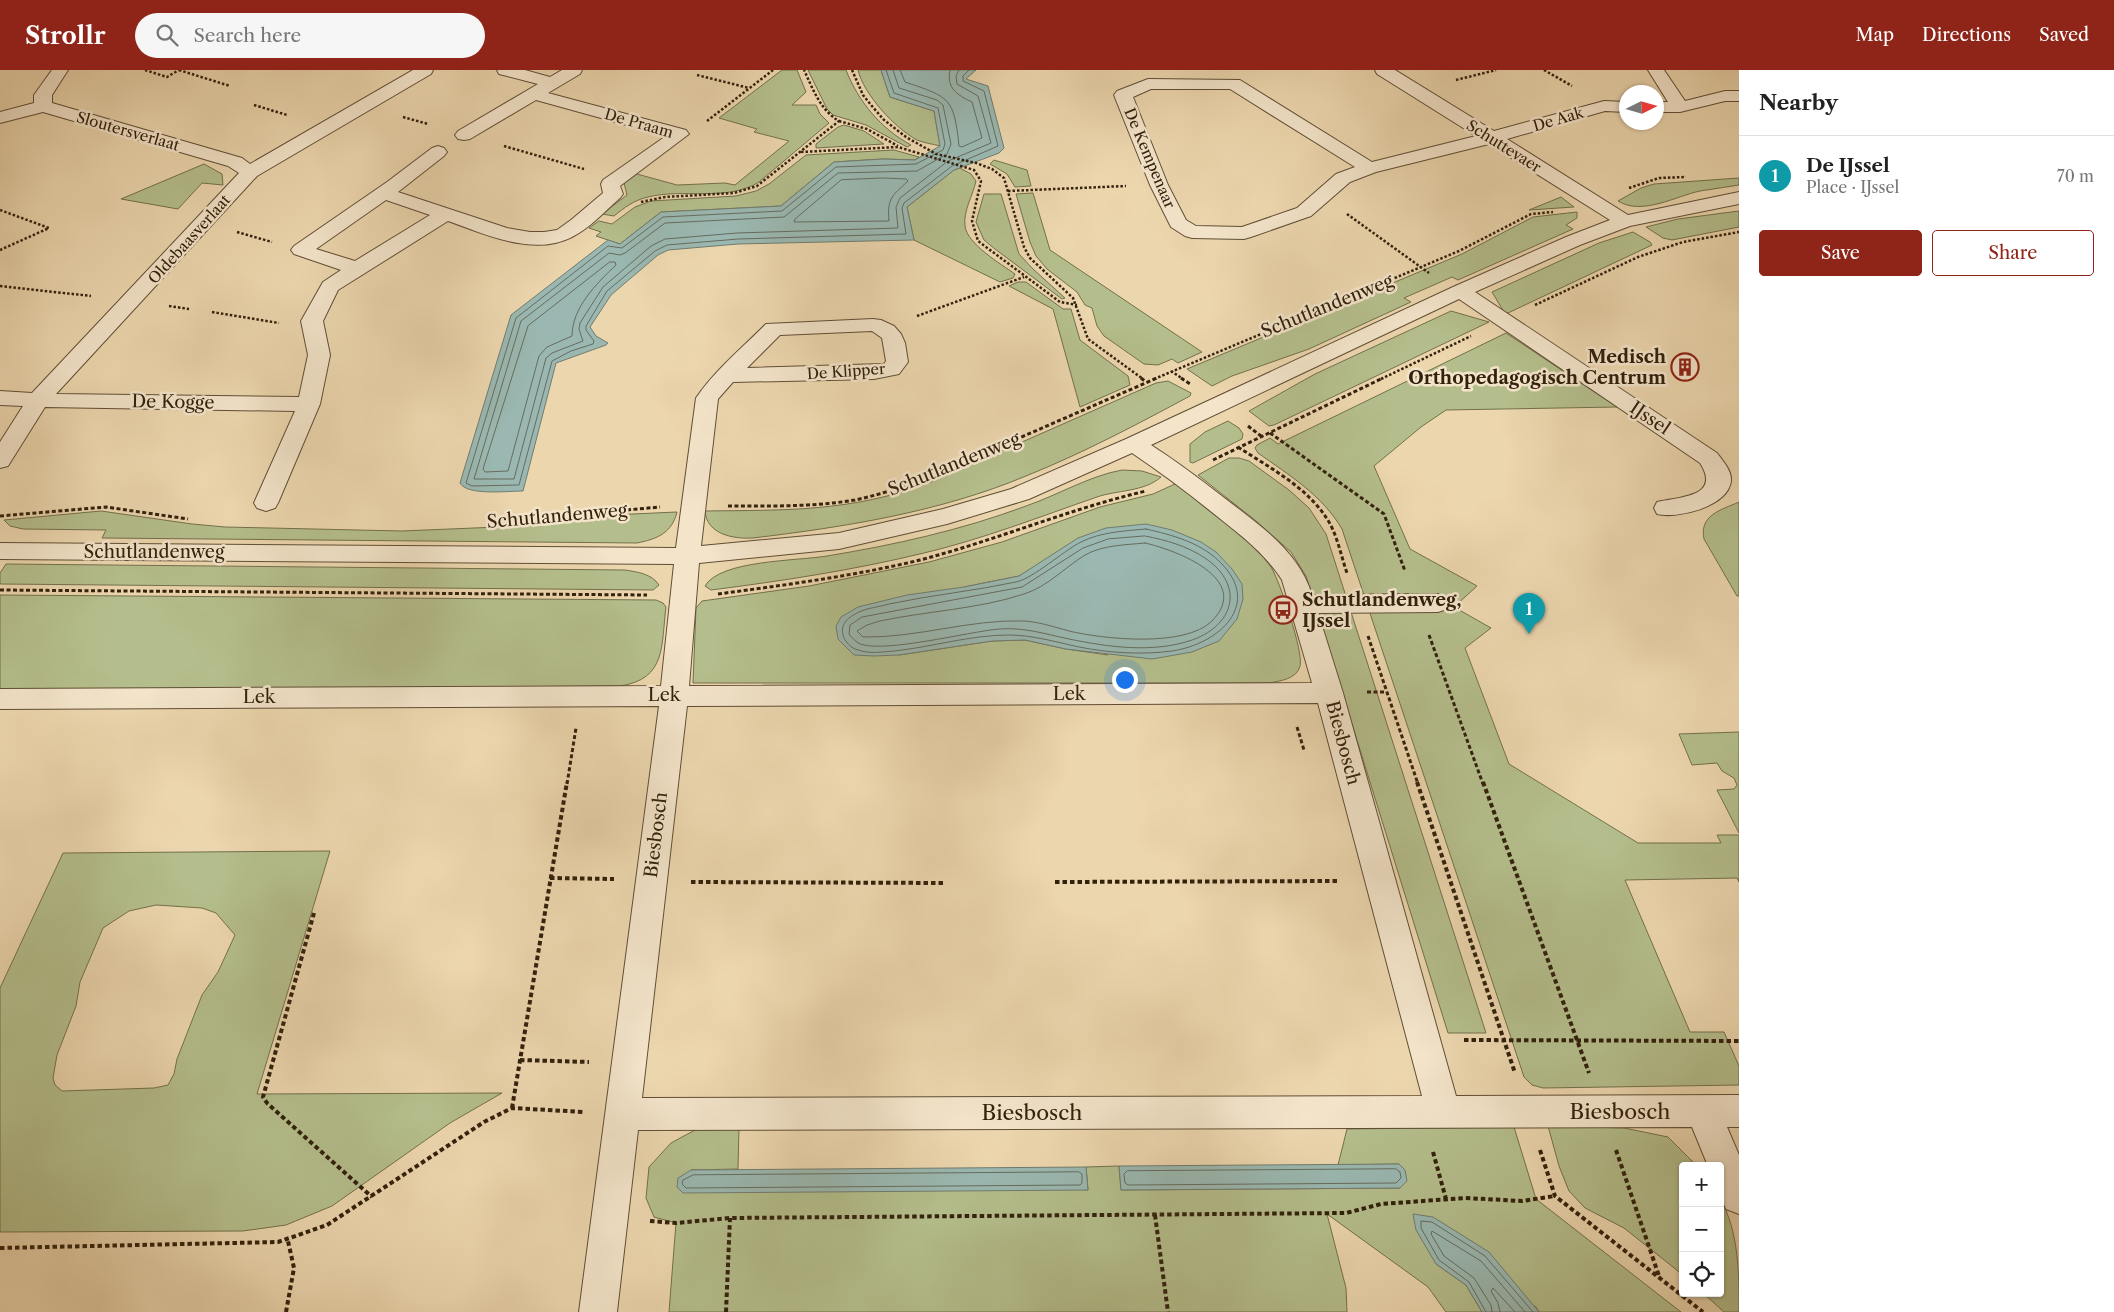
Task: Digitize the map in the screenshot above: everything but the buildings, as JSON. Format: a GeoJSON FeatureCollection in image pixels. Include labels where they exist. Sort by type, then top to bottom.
{"type":"FeatureCollection","features":[{"type":"Feature","properties":{"kind":"street"},"geometry":{"type":"LineString","coordinates":[[0,118],[43,106],[43,95],[60,70]]}},
{"type":"Feature","properties":{"kind":"street"},"geometry":{"type":"LineString","coordinates":[[396,70],[420,73]]}},
{"type":"Feature","properties":{"kind":"street"},"geometry":{"type":"LineString","coordinates":[[505,70],[554,83]]}},
{"type":"Feature","properties":{"kind":"street"},"geometry":{"type":"LineString","coordinates":[[464,135],[574,70]]}},
{"type":"Feature","properties":{"kind":"street","name":"Schuttevaer"},"geometry":{"type":"LineString","coordinates":[[1382,70],[1625,221]]}},
{"type":"Feature","properties":{"kind":"street"},"geometry":{"type":"LineString","coordinates":[[1656,70],[1680,108]]}},
{"type":"Feature","properties":{"kind":"street","name":"Oldebaasverlaat"},"geometry":{"type":"LineString","coordinates":[[0,461],[38,400],[134,300],[250,172],[420,73]]}},
{"type":"Feature","properties":{"kind":"street","name":"De Kempenaar"},"geometry":{"type":"LineString","coordinates":[[1369,168],[1234,84],[1148,84],[1123,95],[1159,185],[1178,222],[1192,232],[1244,232],[1304,212],[1343,178],[1369,168],[1491,138]]}},
{"type":"Feature","properties":{"kind":"street","name":"De Praam"},"geometry":{"type":"LineString","coordinates":[[534,94],[680,134]]}},
{"type":"Feature","properties":{"kind":"street"},"geometry":{"type":"LineString","coordinates":[[1664,107],[1680,108],[1725,96],[1739,96]]}},
{"type":"Feature","properties":{"kind":"street","name":"Sloutersverlaat"},"geometry":{"type":"LineString","coordinates":[[43,106],[235,162],[250,172]]}},
{"type":"Feature","properties":{"kind":"street","name":"De Aak"},"geometry":{"type":"LineString","coordinates":[[1491,138],[1604,106],[1619,107]]}},
{"type":"Feature","properties":{"kind":"street","name":"De Praam"},"geometry":{"type":"LineString","coordinates":[[589,215],[613,194],[610,184],[680,134]]}},
{"type":"Feature","properties":{"kind":"street"},"geometry":{"type":"LineString","coordinates":[[301,250],[438,152]]}},
{"type":"Feature","properties":{"kind":"street"},"geometry":{"type":"LineString","coordinates":[[382,193],[524,239],[559,236],[589,215]]}},
{"type":"Feature","properties":{"kind":"street","name":"Schutlandenweg"},"geometry":{"type":"LineString","coordinates":[[0,551],[687,556],[839,541],[919,524],[1020,494],[1134,444],[1460,290],[1573,241],[1625,221],[1739,198]]}},
{"type":"Feature","properties":{"kind":"street"},"geometry":{"type":"LineString","coordinates":[[266,503],[308,404],[319,355],[312,321],[330,286],[446,214]]}},
{"type":"Feature","properties":{"kind":"street"},"geometry":{"type":"LineString","coordinates":[[301,250],[358,269]]}},
{"type":"Feature","properties":{"kind":"street","name":"IJssel"},"geometry":{"type":"LineString","coordinates":[[1460,290],[1709,458],[1723,471],[1724,487],[1714,495],[1696,505],[1666,508]]}},
{"type":"Feature","properties":{"kind":"street"},"geometry":{"type":"LineString","coordinates":[[687,556],[707,398],[727,375],[774,329],[873,325],[884,329]]}},
{"type":"Feature","properties":{"kind":"street","name":"De Klipper"},"geometry":{"type":"LineString","coordinates":[[727,375],[874,372],[891,369],[897,362],[893,336],[884,329]]}},
{"type":"Feature","properties":{"kind":"street","name":"De Kogge"},"geometry":{"type":"LineString","coordinates":[[0,398],[308,404]]}},
{"type":"Feature","properties":{"kind":"street","name":"Biesbosch"},"geometry":{"type":"LineString","coordinates":[[1134,444],[1181,475],[1275,552],[1287,566],[1295,580],[1329,692],[1423,1040],[1433,1111]]}},
{"type":"Feature","properties":{"kind":"street","name":"Biesbosch"},"geometry":{"type":"LineString","coordinates":[[598,1312],[674,695],[685,596],[687,556]]}},
{"type":"Feature","properties":{"kind":"street"},"geometry":{"type":"LineString","coordinates":[[1303,604],[1428,603]]}},
{"type":"Feature","properties":{"kind":"street","name":"Lek"},"geometry":{"type":"LineString","coordinates":[[0,699],[1329,692]]}},
{"type":"Feature","properties":{"kind":"street","name":"Biesbosch"},"geometry":{"type":"LineString","coordinates":[[621,1114],[1739,1110]]}},
{"type":"Feature","properties":{"kind":"street"},"geometry":{"type":"LineString","coordinates":[[1703,1111],[1739,1196]]}},
{"type":"Feature","properties":{"kind":"path"},"geometry":{"type":"LineString","coordinates":[[145,70],[167,77],[180,70],[230,86]]}},
{"type":"Feature","properties":{"kind":"path"},"geometry":{"type":"LineString","coordinates":[[680,134],[700,126],[773,70]]}},
{"type":"Feature","properties":{"kind":"path"},"geometry":{"type":"LineString","coordinates":[[804,70],[828,115],[839,121],[867,129],[898,147],[970,169],[980,176],[981,187],[972,218],[972,227],[978,241],[1060,302],[1077,305]]}},
{"type":"Feature","properties":{"kind":"path"},"geometry":{"type":"LineString","coordinates":[[852,70],[863,95],[871,105],[884,120],[915,143],[936,154],[992,169],[1004,178],[1024,247],[1030,258],[1040,269],[1067,290],[1077,305],[1088,339],[1146,382]]}},
{"type":"Feature","properties":{"kind":"path"},"geometry":{"type":"LineString","coordinates":[[697,75],[750,88]]}},
{"type":"Feature","properties":{"kind":"path"},"geometry":{"type":"LineString","coordinates":[[589,215],[612,220],[635,204],[653,199],[747,190],[764,183],[839,121]]}},
{"type":"Feature","properties":{"kind":"path"},"geometry":{"type":"LineString","coordinates":[[801,152],[898,147]]}},
{"type":"Feature","properties":{"kind":"path","name":"Schutlandenweg"},"geometry":{"type":"LineString","coordinates":[[497,522],[588,512],[693,507],[807,506],[848,501],[890,492],[925,479],[1146,382],[1459,251],[1531,214],[1577,209],[1600,204],[1633,185],[1659,178],[1687,177]]}},
{"type":"Feature","properties":{"kind":"path"},"geometry":{"type":"LineString","coordinates":[[1008,191],[1159,185]]}},
{"type":"Feature","properties":{"kind":"path"},"geometry":{"type":"LineString","coordinates":[[1323,196],[1419,268]]}},
{"type":"Feature","properties":{"kind":"path"},"geometry":{"type":"LineString","coordinates":[[0,210],[49,228],[0,250]]}},
{"type":"Feature","properties":{"kind":"path"},"geometry":{"type":"LineString","coordinates":[[204,223],[301,250]]}},
{"type":"Feature","properties":{"kind":"path"},"geometry":{"type":"LineString","coordinates":[[884,329],[1024,276]]}},
{"type":"Feature","properties":{"kind":"path"},"geometry":{"type":"LineString","coordinates":[[0,286],[134,300]]}},
{"type":"Feature","properties":{"kind":"path"},"geometry":{"type":"LineString","coordinates":[[212,312],[296,326],[312,325]]}},
{"type":"Feature","properties":{"kind":"path"},"geometry":{"type":"LineString","coordinates":[[1269,432],[1384,514],[1428,603],[1576,1040],[1660,1278]]}},
{"type":"Feature","properties":{"kind":"path"},"geometry":{"type":"LineString","coordinates":[[1238,447],[1295,487],[1323,514],[1333,531],[1555,1196],[1703,1312]]}},
{"type":"Feature","properties":{"kind":"path","name":"Schutlandenweg"},"geometry":{"type":"LineString","coordinates":[[0,516],[106,507],[190,519]]}},
{"type":"Feature","properties":{"kind":"path"},"geometry":{"type":"LineString","coordinates":[[512,1108],[581,696]]}},
{"type":"Feature","properties":{"kind":"path"},"geometry":{"type":"LineString","coordinates":[[550,878],[687,882],[946,883]]}},
{"type":"Feature","properties":{"kind":"path"},"geometry":{"type":"LineString","coordinates":[[1055,882],[1340,881]]}},
{"type":"Feature","properties":{"kind":"path"},"geometry":{"type":"LineString","coordinates":[[314,913],[263,1097],[267,1103],[372,1197]]}},
{"type":"Feature","properties":{"kind":"path"},"geometry":{"type":"LineString","coordinates":[[1423,1040],[1739,1041]]}},
{"type":"Feature","properties":{"kind":"path"},"geometry":{"type":"LineString","coordinates":[[520,1060],[628,1063]]}},
{"type":"Feature","properties":{"kind":"path"},"geometry":{"type":"LineString","coordinates":[[0,1248],[271,1244],[288,1241],[302,1237],[327,1225],[484,1122],[512,1108],[621,1114]]}},
{"type":"Feature","properties":{"kind":"path"},"geometry":{"type":"LineString","coordinates":[[1433,1111],[1446,1199]]}},
{"type":"Feature","properties":{"kind":"path"},"geometry":{"type":"LineString","coordinates":[[609,1218],[676,1223],[730,1218],[1346,1213],[1380,1204],[1446,1199],[1522,1201],[1555,1196]]}},
{"type":"Feature","properties":{"kind":"path"},"geometry":{"type":"LineString","coordinates":[[1155,1215],[1168,1312]]}},
{"type":"Feature","properties":{"kind":"path"},"geometry":{"type":"LineString","coordinates":[[726,1312],[730,1218]]}},
{"type":"Feature","properties":{"kind":"path"},"geometry":{"type":"LineString","coordinates":[[286,1312],[294,1268],[288,1241]]}},
{"type":"Feature","properties":{"kind":"green space"},"geometry":{"type":"Polygon","coordinates":[[[782,70],[797,70],[806,92],[792,105],[816,105],[820,114],[829,123],[759,182],[733,192],[676,194],[643,198],[625,207],[614,216],[602,214],[627,195],[624,183],[637,174],[677,185],[725,183],[735,185],[789,141],[754,132],[757,129],[719,118],[782,70]]]}},
{"type":"Feature","properties":{"kind":"green space"},"geometry":{"type":"Polygon","coordinates":[[[808,70],[846,70],[857,93],[872,113],[890,131],[911,145],[907,147],[866,125],[833,115],[827,109],[808,70]]]}},
{"type":"Feature","properties":{"kind":"green space"},"geometry":{"type":"Polygon","coordinates":[[[858,70],[881,70],[890,97],[934,111],[940,146],[917,140],[899,128],[874,100],[861,80],[858,70]]]}},
{"type":"Feature","properties":{"kind":"green space"},"geometry":{"type":"Polygon","coordinates":[[[844,125],[864,131],[884,144],[816,148],[816,144],[838,127],[844,125]]]}},
{"type":"Feature","properties":{"kind":"green space"},"geometry":{"type":"Polygon","coordinates":[[[894,150],[919,157],[915,160],[883,159],[834,162],[781,206],[661,212],[620,244],[596,236],[601,232],[589,228],[599,221],[612,224],[635,207],[651,201],[736,196],[756,191],[769,184],[806,155],[894,150]]]}},
{"type":"Feature","properties":{"kind":"green space"},"geometry":{"type":"Polygon","coordinates":[[[994,160],[1027,170],[1031,186],[1015,187],[1007,174],[990,164],[994,160]]]}},
{"type":"Feature","properties":{"kind":"green space"},"geometry":{"type":"Polygon","coordinates":[[[204,164],[222,174],[223,185],[202,183],[178,209],[121,199],[204,164]]]}},
{"type":"Feature","properties":{"kind":"green space"},"geometry":{"type":"Polygon","coordinates":[[[960,168],[971,174],[976,181],[965,215],[967,233],[986,253],[1015,274],[1013,278],[1000,282],[914,240],[907,207],[954,170],[960,168]]]}},
{"type":"Feature","properties":{"kind":"green space"},"geometry":{"type":"Polygon","coordinates":[[[1739,178],[1739,185],[1691,193],[1648,206],[1627,205],[1618,201],[1641,188],[1654,184],[1739,178]]]}},
{"type":"Feature","properties":{"kind":"green space"},"geometry":{"type":"Polygon","coordinates":[[[1033,193],[1050,250],[1202,352],[1178,363],[1172,359],[1158,365],[1144,364],[1104,336],[1097,326],[1092,308],[1085,305],[1077,292],[1047,269],[1036,256],[1016,194],[1033,193]]]}},
{"type":"Feature","properties":{"kind":"green space"},"geometry":{"type":"Polygon","coordinates":[[[984,194],[1001,194],[1019,254],[1065,298],[1062,299],[984,240],[976,222],[984,194]]]}},
{"type":"Feature","properties":{"kind":"green space"},"geometry":{"type":"Polygon","coordinates":[[[1561,197],[1574,207],[1529,210],[1561,197]]]}},
{"type":"Feature","properties":{"kind":"green space"},"geometry":{"type":"Polygon","coordinates":[[[1739,211],[1739,227],[1672,240],[1663,238],[1646,227],[1678,219],[1739,211]]]}},
{"type":"Feature","properties":{"kind":"green space"},"geometry":{"type":"Polygon","coordinates":[[[1577,212],[1577,218],[1566,225],[1573,229],[1458,280],[1452,277],[1404,298],[1411,302],[1309,349],[1232,376],[1212,386],[1187,369],[1462,254],[1533,217],[1577,212]]]}},
{"type":"Feature","properties":{"kind":"green space"},"geometry":{"type":"Polygon","coordinates":[[[1633,232],[1652,245],[1508,313],[1504,312],[1492,292],[1599,243],[1633,232]]]}},
{"type":"Feature","properties":{"kind":"green space"},"geometry":{"type":"Polygon","coordinates":[[[1018,282],[1026,282],[1063,309],[1071,309],[1080,340],[1128,376],[1130,385],[1080,407],[1053,309],[1009,286],[1018,282]]]}},
{"type":"Feature","properties":{"kind":"green space"},"geometry":{"type":"Polygon","coordinates":[[[1451,311],[1489,322],[1274,425],[1269,426],[1249,411],[1315,374],[1451,311]]]}},
{"type":"Feature","properties":{"kind":"green space"},"geometry":{"type":"Polygon","coordinates":[[[1506,333],[1617,407],[1446,410],[1421,427],[1374,466],[1410,549],[1477,586],[1454,607],[1491,628],[1465,648],[1509,764],[1638,843],[1721,843],[1717,835],[1739,835],[1739,882],[1737,878],[1625,880],[1690,1032],[1724,1032],[1739,1066],[1739,1085],[1543,1088],[1532,1085],[1524,1077],[1342,529],[1315,496],[1258,453],[1255,448],[1270,438],[1278,444],[1506,333]]]}},
{"type":"Feature","properties":{"kind":"green space"},"geometry":{"type":"Polygon","coordinates":[[[1168,381],[1191,393],[1190,396],[1068,458],[993,489],[960,499],[926,509],[857,523],[753,538],[738,538],[723,534],[716,530],[707,519],[705,511],[818,508],[872,499],[900,492],[929,483],[1156,383],[1168,381]]]}},
{"type":"Feature","properties":{"kind":"green space"},"geometry":{"type":"Polygon","coordinates":[[[1228,421],[1239,428],[1243,434],[1242,439],[1193,463],[1190,462],[1190,444],[1205,432],[1228,421]]]}},
{"type":"Feature","properties":{"kind":"green space"},"geometry":{"type":"Polygon","coordinates":[[[1229,458],[1249,461],[1289,490],[1309,508],[1326,534],[1486,1033],[1448,1033],[1306,576],[1291,552],[1256,521],[1198,475],[1229,458]]]}},
{"type":"Feature","properties":{"kind":"green space"},"geometry":{"type":"Polygon","coordinates":[[[1122,470],[1142,471],[1161,477],[1139,488],[1097,497],[989,534],[924,553],[871,565],[791,579],[711,590],[705,586],[713,577],[742,566],[852,552],[903,542],[953,529],[1002,515],[1086,481],[1122,470]]]}},
{"type":"Feature","properties":{"kind":"green space"},"geometry":{"type":"Polygon","coordinates":[[[1175,484],[1179,486],[1239,534],[1256,549],[1271,567],[1290,616],[1298,647],[1300,666],[1292,677],[1269,683],[693,683],[696,608],[702,601],[809,586],[929,562],[1002,542],[1100,507],[1153,494],[1175,484]],[[1046,560],[1019,576],[964,587],[899,655],[992,641],[1025,640],[1066,649],[1108,655],[1046,560]]]}},
{"type":"Feature","properties":{"kind":"green space"},"geometry":{"type":"Polygon","coordinates":[[[1739,502],[1739,596],[1737,596],[1704,539],[1703,531],[1705,524],[1713,514],[1739,502]]]}},
{"type":"Feature","properties":{"kind":"green space"},"geometry":{"type":"Polygon","coordinates":[[[101,511],[225,527],[402,531],[498,527],[588,516],[677,512],[675,519],[663,534],[637,543],[102,538],[106,530],[23,529],[10,526],[4,520],[101,511]]]}},
{"type":"Feature","properties":{"kind":"green space"},"geometry":{"type":"Polygon","coordinates":[[[6,564],[625,570],[649,576],[659,585],[653,590],[0,584],[0,573],[6,564]]]}},
{"type":"Feature","properties":{"kind":"green space"},"geometry":{"type":"Polygon","coordinates":[[[0,595],[656,600],[663,603],[666,607],[662,647],[654,668],[646,676],[635,682],[620,686],[0,690],[0,595]]]}},
{"type":"Feature","properties":{"kind":"green space"},"geometry":{"type":"Polygon","coordinates":[[[1739,732],[1739,833],[1717,790],[1734,789],[1737,785],[1734,778],[1722,771],[1717,763],[1692,765],[1679,734],[1739,732]]]}},
{"type":"Feature","properties":{"kind":"green space"},"geometry":{"type":"Polygon","coordinates":[[[330,851],[257,1094],[502,1093],[450,1123],[332,1206],[286,1225],[243,1231],[0,1232],[0,988],[63,853],[330,851]],[[156,905],[129,911],[103,928],[80,982],[76,1006],[57,1055],[53,1078],[55,1085],[62,1091],[154,1088],[168,1085],[174,1074],[177,1059],[202,995],[218,972],[235,935],[216,913],[202,908],[156,905]]]}},
{"type":"Feature","properties":{"kind":"green space"},"geometry":{"type":"Polygon","coordinates":[[[1548,1126],[1624,1128],[1668,1137],[1693,1162],[1679,1162],[1679,1272],[1624,1228],[1585,1208],[1569,1191],[1559,1166],[1548,1126]]]}},
{"type":"Feature","properties":{"kind":"green space"},"geometry":{"type":"Polygon","coordinates":[[[739,1127],[738,1169],[691,1170],[1088,1190],[1086,1167],[1119,1166],[1121,1190],[1400,1188],[1399,1164],[1338,1165],[1347,1129],[1514,1127],[1536,1199],[1681,1312],[1539,1312],[1536,1307],[1436,1264],[1466,1285],[1482,1312],[1446,1312],[1428,1287],[1327,1214],[1346,1288],[1347,1312],[669,1312],[676,1223],[654,1217],[646,1198],[649,1167],[671,1143],[695,1130],[739,1127]]]}},
{"type":"Feature","properties":{"kind":"green space"},"geometry":{"type":"Polygon","coordinates":[[[1724,1207],[1731,1225],[1737,1253],[1739,1312],[1724,1312],[1707,1297],[1724,1297],[1724,1207]]]}},
{"type":"Feature","properties":{"kind":"water"},"geometry":{"type":"Polygon","coordinates":[[[881,70],[976,70],[966,79],[988,86],[1004,148],[999,153],[954,170],[907,207],[914,240],[738,244],[668,250],[658,255],[611,295],[590,327],[596,336],[608,343],[556,363],[523,491],[471,490],[460,483],[511,315],[608,240],[620,244],[661,212],[781,206],[834,162],[883,159],[915,160],[940,146],[934,111],[890,97],[881,70]]]}},
{"type":"Feature","properties":{"kind":"water"},"geometry":{"type":"Polygon","coordinates":[[[1146,524],[1172,530],[1201,542],[1216,552],[1232,569],[1242,584],[1243,599],[1237,619],[1219,641],[1192,652],[1152,659],[1066,649],[1025,640],[992,641],[899,655],[854,655],[838,639],[836,626],[841,617],[858,607],[907,595],[964,587],[1019,576],[1078,538],[1106,528],[1146,524]]]}},
{"type":"Feature","properties":{"kind":"water"},"geometry":{"type":"Polygon","coordinates":[[[1399,1164],[1405,1170],[1407,1181],[1400,1188],[1121,1190],[1119,1166],[1399,1164]]]}},
{"type":"Feature","properties":{"kind":"water"},"geometry":{"type":"Polygon","coordinates":[[[1086,1167],[1088,1190],[683,1193],[677,1187],[678,1178],[691,1170],[1086,1167]]]}},
{"type":"Feature","properties":{"kind":"water"},"geometry":{"type":"Polygon","coordinates":[[[1413,1214],[1433,1217],[1489,1252],[1539,1312],[1482,1312],[1466,1285],[1436,1264],[1416,1230],[1413,1214]]]}},
{"type":"Feature","properties":{"kind":"place","name":"Medisch Orthopedagogisch Centrum"},"geometry":{"type":"Point","coordinates":[1685,367]}},
{"type":"Feature","properties":{"kind":"place","name":"Schutlandenweg, IJssel"},"geometry":{"type":"Point","coordinates":[1283,610]}},
{"type":"Feature","properties":{"kind":"place","name":"De IJssel"},"geometry":{"type":"Point","coordinates":[1529,634]}}]}
